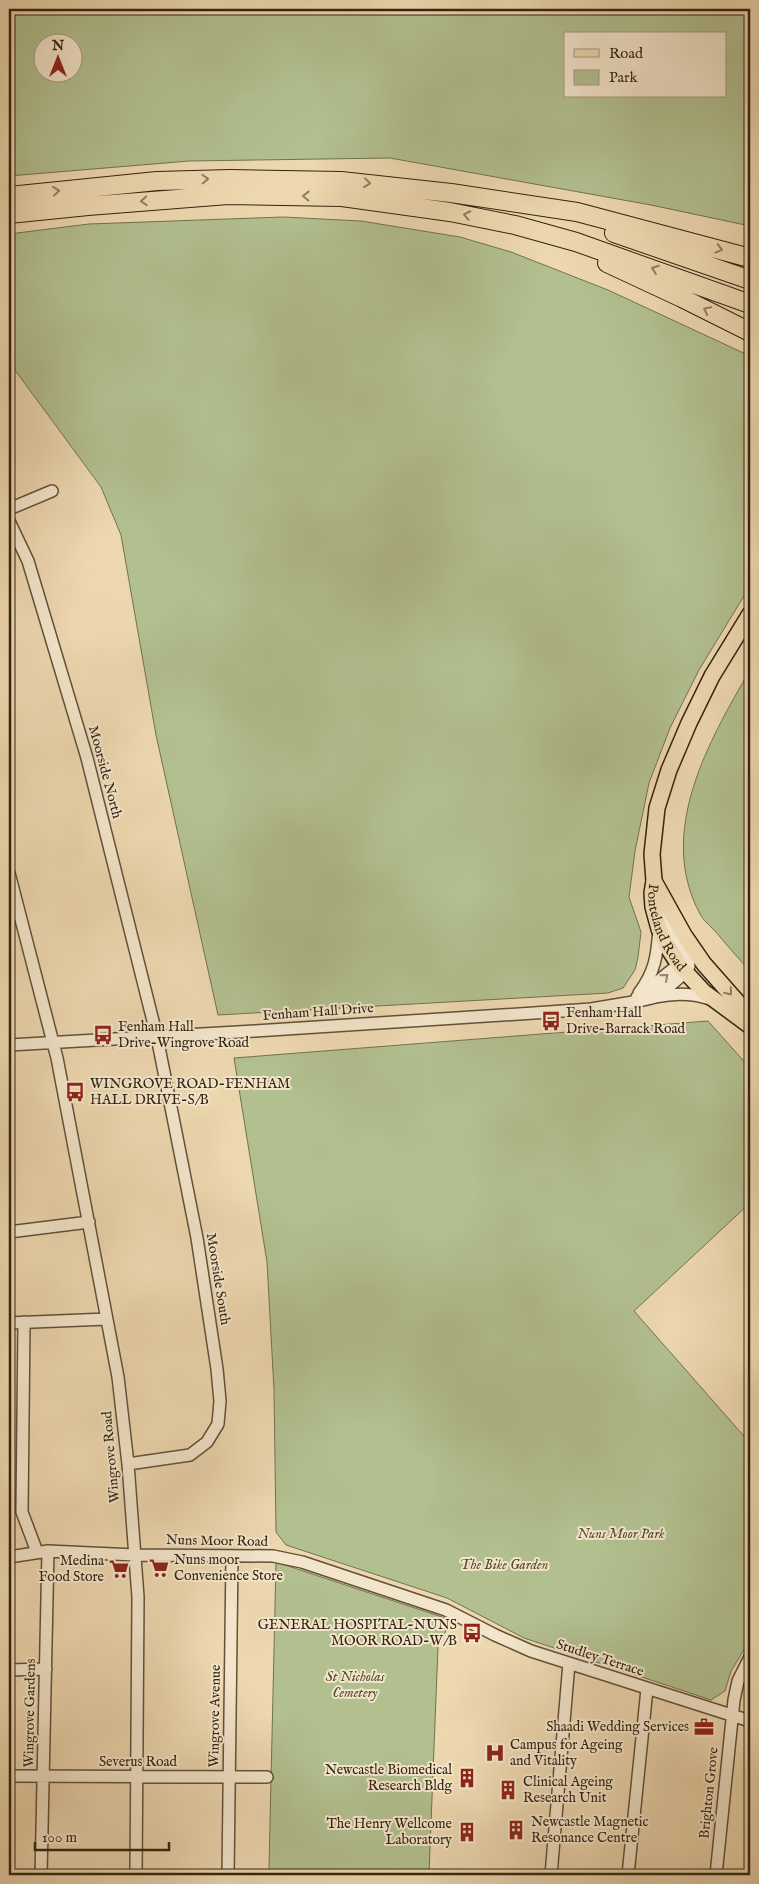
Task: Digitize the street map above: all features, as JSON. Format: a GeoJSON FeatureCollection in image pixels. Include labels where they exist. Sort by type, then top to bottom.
{"type":"FeatureCollection","features":[{"type":"Feature","properties":{"kind":"highway"},"geometry":{"type":"LineString","coordinates":[[14,194],[157,181],[230,179],[332,180],[451,193],[577,212],[750,258]]}},
{"type":"Feature","properties":{"kind":"highway"},"geometry":{"type":"LineString","coordinates":[[9,214],[228,195],[342,197],[450,212],[515,225],[610,254],[750,304]]}},
{"type":"Feature","properties":{"kind":"highway"},"geometry":{"type":"LineString","coordinates":[[518,204],[642,242],[750,280]]}},
{"type":"Feature","properties":{"kind":"highway"},"geometry":{"type":"LineString","coordinates":[[515,225],[601,260],[750,332]]}},
{"type":"Feature","properties":{"kind":"main road"},"geometry":{"type":"LineString","coordinates":[[656,884],[652,854],[655,820],[669,770],[689,722],[712,676],[750,614]]}},
{"type":"Feature","properties":{"kind":"main road","name":"Ponteland Road"},"geometry":{"type":"LineString","coordinates":[[656,884],[652,893],[653,907],[659,929],[704,992],[749,1024]]}},
{"type":"Feature","properties":{"kind":"main road","name":"Ponteland Road"},"geometry":{"type":"LineString","coordinates":[[656,884],[684,936],[704,964],[741,1006],[749,1024]]}},
{"type":"Feature","properties":{"kind":"street"},"geometry":{"type":"LineString","coordinates":[[9,509],[52,491]]}},
{"type":"Feature","properties":{"kind":"street","name":"Moorside North"},"geometry":{"type":"LineString","coordinates":[[9,521],[28,561],[87,758],[157,1037]]}},
{"type":"Feature","properties":{"kind":"street","name":"Wingrove Road"},"geometry":{"type":"LineString","coordinates":[[9,873],[53,1042],[118,1377],[128,1464],[138,1597],[136,1875]]}},
{"type":"Feature","properties":{"kind":"street"},"geometry":{"type":"LineString","coordinates":[[656,884],[663,915],[685,966],[704,964]]}},
{"type":"Feature","properties":{"kind":"street"},"geometry":{"type":"LineString","coordinates":[[632,1001],[652,972],[658,948],[659,929]]}},
{"type":"Feature","properties":{"kind":"street","name":"Fenham Hall Drive"},"geometry":{"type":"LineString","coordinates":[[632,1001],[685,966]]}},
{"type":"Feature","properties":{"kind":"street","name":"Fenham Hall Drive"},"geometry":{"type":"LineString","coordinates":[[9,1045],[590,1009],[652,998],[666,988],[685,966]]}},
{"type":"Feature","properties":{"kind":"street"},"geometry":{"type":"LineString","coordinates":[[652,998],[689,994],[716,1002]]}},
{"type":"Feature","properties":{"kind":"street","name":"Moorside South"},"geometry":{"type":"LineString","coordinates":[[128,1464],[190,1455],[206,1442],[218,1424],[220,1401],[217,1369],[197,1238],[157,1037]]}},
{"type":"Feature","properties":{"kind":"street"},"geometry":{"type":"LineString","coordinates":[[9,1232],[89,1222]]}},
{"type":"Feature","properties":{"kind":"street"},"geometry":{"type":"LineString","coordinates":[[9,1323],[107,1319]]}},
{"type":"Feature","properties":{"kind":"street"},"geometry":{"type":"LineString","coordinates":[[24,1322],[22,1512],[42,1552]]}},
{"type":"Feature","properties":{"kind":"street","name":"Nuns Moor Road"},"geometry":{"type":"LineString","coordinates":[[9,1557],[42,1552],[273,1556],[302,1562],[446,1610]]}},
{"type":"Feature","properties":{"kind":"street","name":"Wingrove Gardens"},"geometry":{"type":"LineString","coordinates":[[41,1875],[46,1669],[42,1552]]}},
{"type":"Feature","properties":{"kind":"street","name":"Wingrove Avenue"},"geometry":{"type":"LineString","coordinates":[[228,1875],[232,1556]]}},
{"type":"Feature","properties":{"kind":"street","name":"Studley Terrace"},"geometry":{"type":"LineString","coordinates":[[446,1610],[495,1636],[531,1651],[750,1721]]}},
{"type":"Feature","properties":{"kind":"street","name":"Brighton Grove"},"geometry":{"type":"LineString","coordinates":[[716,1875],[732,1715],[738,1681],[750,1657]]}},
{"type":"Feature","properties":{"kind":"street"},"geometry":{"type":"LineString","coordinates":[[551,1875],[569,1663]]}},
{"type":"Feature","properties":{"kind":"street"},"geometry":{"type":"LineString","coordinates":[[9,1670],[46,1669]]}},
{"type":"Feature","properties":{"kind":"street"},"geometry":{"type":"LineString","coordinates":[[628,1875],[647,1689]]}},
{"type":"Feature","properties":{"kind":"street","name":"Severus Road"},"geometry":{"type":"LineString","coordinates":[[9,1776],[267,1777]]}},
{"type":"Feature","properties":{"kind":"green space"},"geometry":{"type":"Polygon","coordinates":[[[9,9],[750,9],[750,226],[651,205],[390,158],[189,161],[9,176],[9,9]]]}},
{"type":"Feature","properties":{"kind":"green space"},"geometry":{"type":"Polygon","coordinates":[[[283,217],[361,221],[460,237],[511,252],[608,290],[750,356],[750,586],[699,670],[670,728],[649,783],[635,851],[629,897],[641,932],[638,957],[635,970],[623,988],[608,993],[218,1015],[156,735],[121,535],[101,487],[9,362],[9,234],[89,224],[283,217]]]}},
{"type":"Feature","properties":{"kind":"green space"},"geometry":{"type":"Polygon","coordinates":[[[750,670],[750,971],[700,914],[688,883],[683,851],[686,819],[693,788],[719,727],[750,670]]]}},
{"type":"Feature","properties":{"kind":"green space"},"geometry":{"type":"Polygon","coordinates":[[[708,1021],[750,1068],[750,1203],[634,1311],[750,1443],[750,1640],[731,1671],[725,1691],[711,1700],[524,1638],[447,1598],[286,1545],[276,1532],[274,1390],[267,1262],[234,1058],[708,1021]]]}},
{"type":"Feature","properties":{"kind":"green space","name":"St Nicholas Cemetery"},"geometry":{"type":"Polygon","coordinates":[[[276,1562],[451,1620],[438,1647],[429,1874],[288,1870],[281,1875],[273,1875],[269,1868],[276,1562]]]}},
{"type":"Feature","properties":{"kind":"place","name":"Fenham Hall Drive-Barrack Road"},"geometry":{"type":"Point","coordinates":[551,1021]}},
{"type":"Feature","properties":{"kind":"place","name":"Fenham Hall Drive-Wingrove Road"},"geometry":{"type":"Point","coordinates":[103,1035]}},
{"type":"Feature","properties":{"kind":"place","name":"WINGROVE ROAD-FENHAM HALL DRIVE-S/B"},"geometry":{"type":"Point","coordinates":[75,1092]}},
{"type":"Feature","properties":{"kind":"place","name":"Nuns moor Convenience Store"},"geometry":{"type":"Point","coordinates":[159,1568]}},
{"type":"Feature","properties":{"kind":"place","name":"Medina Food Store"},"geometry":{"type":"Point","coordinates":[119,1569]}},
{"type":"Feature","properties":{"kind":"place","name":"GENERAL HOSPITAL-NUNS MOOR ROAD-W/B"},"geometry":{"type":"Point","coordinates":[472,1633]}},
{"type":"Feature","properties":{"kind":"place","name":"Shaadi Wedding Services"},"geometry":{"type":"Point","coordinates":[704,1727]}},
{"type":"Feature","properties":{"kind":"place","name":"Campus for Ageing and Vitality"},"geometry":{"type":"Point","coordinates":[495,1753]}},
{"type":"Feature","properties":{"kind":"place","name":"Newcastle Biomedical Research Bldg"},"geometry":{"type":"Point","coordinates":[467,1778]}},
{"type":"Feature","properties":{"kind":"place","name":"Clinical Ageing Research Unit"},"geometry":{"type":"Point","coordinates":[508,1790]}},
{"type":"Feature","properties":{"kind":"place","name":"Newcastle Magnetic Resonance Centre"},"geometry":{"type":"Point","coordinates":[516,1830]}},
{"type":"Feature","properties":{"kind":"place","name":"The Henry Wellcome Laboratory"},"geometry":{"type":"Point","coordinates":[467,1832]}},
{"type":"Feature","properties":{"kind":"park label","name":"Nuns Moor Park"},"geometry":{"type":"Point","coordinates":[621,1534]}},
{"type":"Feature","properties":{"kind":"park label","name":"The Bike Garden"},"geometry":{"type":"Point","coordinates":[504,1565]}}]}
